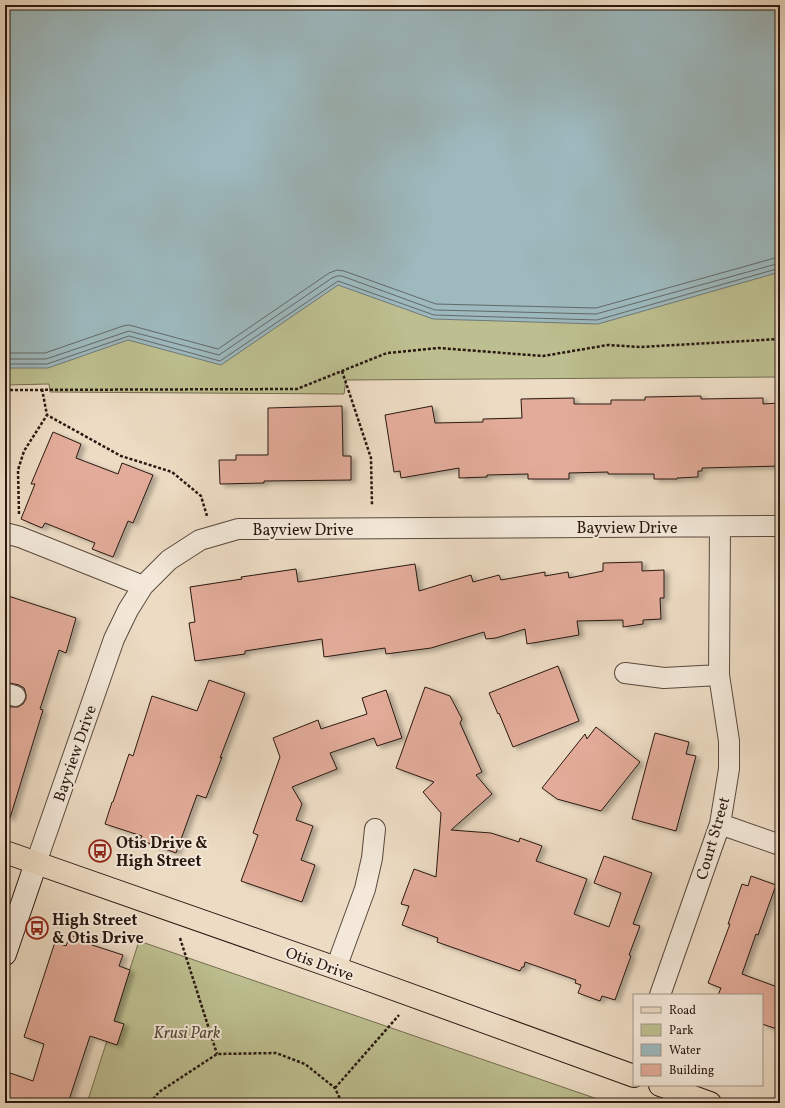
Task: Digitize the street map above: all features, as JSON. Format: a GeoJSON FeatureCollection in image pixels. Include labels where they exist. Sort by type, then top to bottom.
{"type":"FeatureCollection","features":[{"type":"Feature","properties":{"kind":"main road","name":"Otis Drive"},"geometry":{"type":"LineString","coordinates":[[5,852],[633,1074]]}},
{"type":"Feature","properties":{"kind":"main road"},"geometry":{"type":"LineString","coordinates":[[5,954],[36,863]]}},
{"type":"Feature","properties":{"kind":"main road"},"geometry":{"type":"LineString","coordinates":[[663,1086],[710,1103]]}},
{"type":"Feature","properties":{"kind":"street","name":"Bayview Drive"},"geometry":{"type":"LineString","coordinates":[[36,863],[114,639],[128,610],[143,586],[169,560],[200,540],[238,529],[780,526]]}},
{"type":"Feature","properties":{"kind":"street","name":"Court Street"},"geometry":{"type":"LineString","coordinates":[[660,994],[720,824],[729,769],[729,741],[719,675],[720,527]]}},
{"type":"Feature","properties":{"kind":"street"},"geometry":{"type":"LineString","coordinates":[[13,535],[143,586]]}},
{"type":"Feature","properties":{"kind":"street"},"geometry":{"type":"LineString","coordinates":[[625,673],[664,678],[719,675]]}},
{"type":"Feature","properties":{"kind":"street"},"geometry":{"type":"LineString","coordinates":[[720,824],[780,846]]}},
{"type":"Feature","properties":{"kind":"street"},"geometry":{"type":"LineString","coordinates":[[336,968],[365,889],[372,858],[375,828]]}},
{"type":"Feature","properties":{"kind":"path"},"geometry":{"type":"LineString","coordinates":[[5,390],[297,389],[387,353],[439,348],[543,356],[608,345],[640,347],[780,339]]}},
{"type":"Feature","properties":{"kind":"path"},"geometry":{"type":"LineString","coordinates":[[342,371],[371,458],[372,528]]}},
{"type":"Feature","properties":{"kind":"path"},"geometry":{"type":"LineString","coordinates":[[13,535],[18,503],[18,470],[24,451],[47,414],[42,389]]}},
{"type":"Feature","properties":{"kind":"path"},"geometry":{"type":"LineString","coordinates":[[47,414],[121,456],[172,472],[201,496],[212,536]]}},
{"type":"Feature","properties":{"kind":"path"},"geometry":{"type":"LineString","coordinates":[[170,910],[217,1054]]}},
{"type":"Feature","properties":{"kind":"path"},"geometry":{"type":"LineString","coordinates":[[335,1088],[415,997]]}},
{"type":"Feature","properties":{"kind":"path"},"geometry":{"type":"LineString","coordinates":[[150,1103],[159,1092],[217,1054],[276,1053],[305,1064],[335,1088],[342,1103]]}},
{"type":"Feature","properties":{"kind":"green space"},"geometry":{"type":"Polygon","coordinates":[[[5,5],[780,5],[780,377],[346,380],[344,394],[50,392],[49,384],[5,385],[5,5]]]}},
{"type":"Feature","properties":{"kind":"green space","name":"Krusi Park"},"geometry":{"type":"Polygon","coordinates":[[[139,941],[609,1103],[87,1103],[139,941]]]}},
{"type":"Feature","properties":{"kind":"water"},"geometry":{"type":"Polygon","coordinates":[[[5,5],[780,5],[780,272],[598,324],[433,319],[338,285],[221,365],[128,340],[48,368],[5,368],[5,5]]]}},
{"type":"Feature","properties":{"kind":"building"},"geometry":{"type":"Polygon","coordinates":[[[701,396],[701,399],[763,398],[763,404],[780,403],[780,466],[702,468],[702,471],[698,471],[698,477],[677,479],[654,479],[654,474],[608,474],[608,472],[569,473],[569,479],[528,479],[528,474],[487,475],[487,477],[459,478],[459,468],[401,478],[400,471],[394,472],[385,415],[432,406],[435,423],[483,422],[483,419],[522,418],[521,399],[574,398],[574,404],[611,404],[611,400],[645,400],[645,397],[701,396]]]}},
{"type":"Feature","properties":{"kind":"building"},"geometry":{"type":"Polygon","coordinates":[[[342,406],[343,456],[351,456],[351,480],[264,481],[264,483],[220,484],[219,460],[236,460],[236,455],[268,455],[268,408],[342,406]]]}},
{"type":"Feature","properties":{"kind":"building"},"geometry":{"type":"Polygon","coordinates":[[[53,432],[81,444],[76,458],[118,474],[122,463],[153,475],[133,523],[128,521],[113,557],[92,549],[95,543],[45,523],[42,528],[21,519],[35,484],[31,484],[53,432]]]}},
{"type":"Feature","properties":{"kind":"building"},"geometry":{"type":"Polygon","coordinates":[[[642,562],[642,571],[664,570],[664,598],[660,598],[661,619],[643,620],[643,624],[623,627],[623,620],[577,621],[579,635],[527,644],[525,629],[496,638],[486,639],[484,632],[431,648],[386,654],[385,648],[324,657],[322,639],[245,651],[245,654],[195,661],[189,623],[195,622],[190,587],[242,579],[241,577],[296,569],[298,582],[415,564],[419,591],[471,575],[473,582],[499,575],[501,580],[545,572],[545,576],[568,572],[569,578],[603,571],[603,563],[642,562]]]}},
{"type":"Feature","properties":{"kind":"building"},"geometry":{"type":"Polygon","coordinates":[[[5,595],[76,618],[66,653],[59,650],[40,709],[43,710],[10,818],[5,817],[5,705],[18,707],[23,704],[26,699],[26,694],[24,688],[19,685],[5,682],[5,595]]]}},
{"type":"Feature","properties":{"kind":"building"},"geometry":{"type":"Polygon","coordinates":[[[558,666],[579,721],[513,747],[489,693],[558,666]]]}},
{"type":"Feature","properties":{"kind":"building"},"geometry":{"type":"Polygon","coordinates":[[[209,680],[245,693],[206,798],[197,795],[176,853],[140,840],[142,836],[105,824],[129,754],[133,756],[152,696],[197,711],[209,680]]]}},
{"type":"Feature","properties":{"kind":"building"},"geometry":{"type":"Polygon","coordinates":[[[425,687],[450,696],[462,719],[460,723],[482,772],[476,775],[492,794],[451,830],[491,833],[519,842],[520,838],[542,846],[536,861],[587,879],[574,914],[609,927],[621,893],[594,883],[604,856],[652,873],[633,924],[640,926],[615,1000],[602,996],[600,1001],[578,993],[581,985],[575,983],[576,980],[525,962],[524,967],[522,967],[520,971],[437,942],[438,938],[402,925],[409,906],[401,904],[414,869],[436,877],[441,813],[423,792],[434,782],[396,768],[425,687]]]}},
{"type":"Feature","properties":{"kind":"building"},"geometry":{"type":"Polygon","coordinates":[[[386,690],[402,738],[377,746],[374,738],[330,753],[337,769],[292,787],[302,804],[296,820],[313,826],[301,860],[315,865],[302,902],[241,881],[258,835],[253,833],[280,757],[273,738],[318,720],[321,729],[367,714],[362,698],[386,690]]]}},
{"type":"Feature","properties":{"kind":"building"},"geometry":{"type":"Polygon","coordinates":[[[596,727],[640,762],[601,811],[557,799],[542,788],[585,734],[587,739],[596,727]]]}},
{"type":"Feature","properties":{"kind":"building"},"geometry":{"type":"Polygon","coordinates":[[[655,733],[689,742],[686,754],[696,756],[676,831],[632,819],[655,733]]]}},
{"type":"Feature","properties":{"kind":"building"},"geometry":{"type":"Polygon","coordinates":[[[751,876],[776,885],[742,974],[780,988],[780,1030],[763,1024],[763,994],[718,994],[721,988],[708,983],[730,924],[728,924],[742,884],[748,886],[751,876]]]}},
{"type":"Feature","properties":{"kind":"building"},"geometry":{"type":"Polygon","coordinates":[[[70,935],[93,943],[92,945],[123,955],[119,966],[130,970],[114,1021],[124,1024],[117,1045],[90,1036],[68,1103],[5,1103],[5,1087],[10,1073],[33,1081],[44,1044],[24,1037],[55,942],[66,946],[70,935]]]}},
{"type":"Feature","properties":{"kind":"place","name":"Otis Drive & High Street"},"geometry":{"type":"Point","coordinates":[100,851]}},
{"type":"Feature","properties":{"kind":"place","name":"High Street & Otis Drive"},"geometry":{"type":"Point","coordinates":[37,928]}}]}
